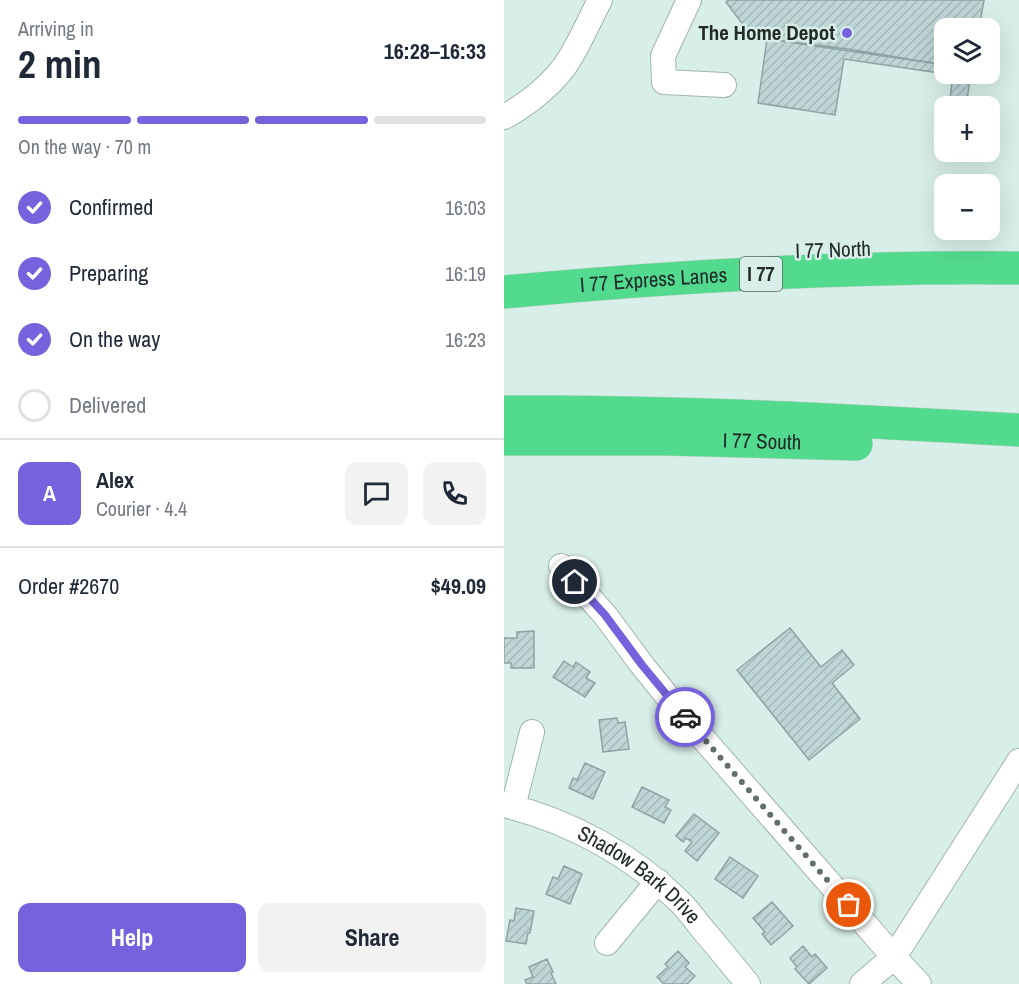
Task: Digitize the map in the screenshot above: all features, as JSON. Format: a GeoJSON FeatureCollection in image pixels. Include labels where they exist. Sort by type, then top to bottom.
{"type":"FeatureCollection","features":[{"type":"Feature","properties":{"kind":"highway","name":"I 77 North"},"geometry":{"type":"LineString","coordinates":[[504,271],[745,254],[1019,247]]}},
{"type":"Feature","properties":{"kind":"highway","name":"I 77 Express Lanes"},"geometry":{"type":"LineString","coordinates":[[504,292],[746,274],[1019,268]]}},
{"type":"Feature","properties":{"kind":"highway"},"geometry":{"type":"LineString","coordinates":[[504,412],[785,418],[1019,430]]}},
{"type":"Feature","properties":{"kind":"highway","name":"I 77 South"},"geometry":{"type":"LineString","coordinates":[[504,439],[773,441],[1019,451]]}},
{"type":"Feature","properties":{"kind":"street"},"geometry":{"type":"LineString","coordinates":[[504,117],[514,112],[549,83],[569,60],[600,0]]}},
{"type":"Feature","properties":{"kind":"street"},"geometry":{"type":"LineString","coordinates":[[689,0],[663,56],[664,82],[724,86]]}},
{"type":"Feature","properties":{"kind":"street"},"geometry":{"type":"LineString","coordinates":[[561,566],[605,615],[680,712],[919,984]]}},
{"type":"Feature","properties":{"kind":"street"},"geometry":{"type":"LineString","coordinates":[[509,806],[532,732]]}},
{"type":"Feature","properties":{"kind":"street"},"geometry":{"type":"LineString","coordinates":[[861,984],[894,957],[1016,770]]}},
{"type":"Feature","properties":{"kind":"street","name":"Shadow Bark Drive"},"geometry":{"type":"LineString","coordinates":[[509,806],[567,826],[632,862],[682,904],[748,984]]}},
{"type":"Feature","properties":{"kind":"street"},"geometry":{"type":"LineString","coordinates":[[607,943],[657,881]]}},
{"type":"Feature","properties":{"kind":"building","name":"The Home Depot"},"geometry":{"type":"Polygon","coordinates":[[[729,0],[984,0],[981,18],[934,18],[934,63],[752,37],[726,2],[729,0]]]}},
{"type":"Feature","properties":{"kind":"building"},"geometry":{"type":"Polygon","coordinates":[[[767,39],[934,63],[934,72],[844,59],[835,115],[758,103],[767,39]]]}},
{"type":"Feature","properties":{"kind":"building"},"geometry":{"type":"Polygon","coordinates":[[[952,84],[969,84],[968,96],[950,96],[952,84]]]}},
{"type":"Feature","properties":{"kind":"building"},"geometry":{"type":"Polygon","coordinates":[[[790,628],[821,667],[842,650],[854,665],[832,683],[860,719],[809,760],[737,670],[790,628]]]}},
{"type":"Feature","properties":{"kind":"building"},"geometry":{"type":"Polygon","coordinates":[[[534,631],[534,668],[511,668],[511,663],[504,663],[504,638],[517,638],[517,632],[534,631]]]}},
{"type":"Feature","properties":{"kind":"building"},"geometry":{"type":"Polygon","coordinates":[[[564,661],[573,667],[576,662],[590,672],[586,678],[595,683],[585,697],[553,677],[564,661]]]}},
{"type":"Feature","properties":{"kind":"building"},"geometry":{"type":"Polygon","coordinates":[[[617,718],[618,723],[625,722],[629,749],[603,752],[599,720],[617,718]]]}},
{"type":"Feature","properties":{"kind":"building"},"geometry":{"type":"Polygon","coordinates":[[[585,763],[605,772],[593,799],[569,788],[573,778],[577,780],[585,763]]]}},
{"type":"Feature","properties":{"kind":"building"},"geometry":{"type":"Polygon","coordinates":[[[642,787],[669,800],[665,807],[671,810],[664,823],[632,807],[642,787]]]}},
{"type":"Feature","properties":{"kind":"building"},"geometry":{"type":"Polygon","coordinates":[[[694,814],[719,833],[697,861],[685,851],[692,842],[686,838],[683,842],[676,836],[694,814]]]}},
{"type":"Feature","properties":{"kind":"building"},"geometry":{"type":"Polygon","coordinates":[[[730,857],[758,876],[743,898],[715,879],[730,857]]]}},
{"type":"Feature","properties":{"kind":"building"},"geometry":{"type":"Polygon","coordinates":[[[564,866],[582,874],[570,904],[546,894],[553,877],[558,879],[564,866]]]}},
{"type":"Feature","properties":{"kind":"building"},"geometry":{"type":"Polygon","coordinates":[[[772,902],[793,926],[771,945],[762,934],[765,932],[753,918],[772,902]]]}},
{"type":"Feature","properties":{"kind":"building"},"geometry":{"type":"Polygon","coordinates":[[[516,908],[534,911],[526,944],[506,941],[510,920],[514,921],[516,908]]]}},
{"type":"Feature","properties":{"kind":"building"},"geometry":{"type":"Polygon","coordinates":[[[803,946],[812,957],[815,954],[827,968],[809,984],[795,969],[797,967],[790,958],[803,946]]]}},
{"type":"Feature","properties":{"kind":"building"},"geometry":{"type":"Polygon","coordinates":[[[678,951],[689,963],[685,967],[695,976],[687,984],[664,984],[657,977],[668,967],[665,964],[678,951]]]}},
{"type":"Feature","properties":{"kind":"building"},"geometry":{"type":"Polygon","coordinates":[[[547,959],[556,984],[527,984],[525,980],[533,977],[529,967],[547,959]]]}},
{"type":"Feature","properties":{"kind":"way so far"},"geometry":{"type":"LineString","coordinates":[[685,717],[849,905]]}},
{"type":"Feature","properties":{"kind":"place","name":"The Home Depot"},"geometry":{"type":"Point","coordinates":[847,33]}},
{"type":"Feature","properties":{"kind":"route"},"geometry":{"type":"LineString","coordinates":[[575,582],[605,615],[685,717]]}}]}
